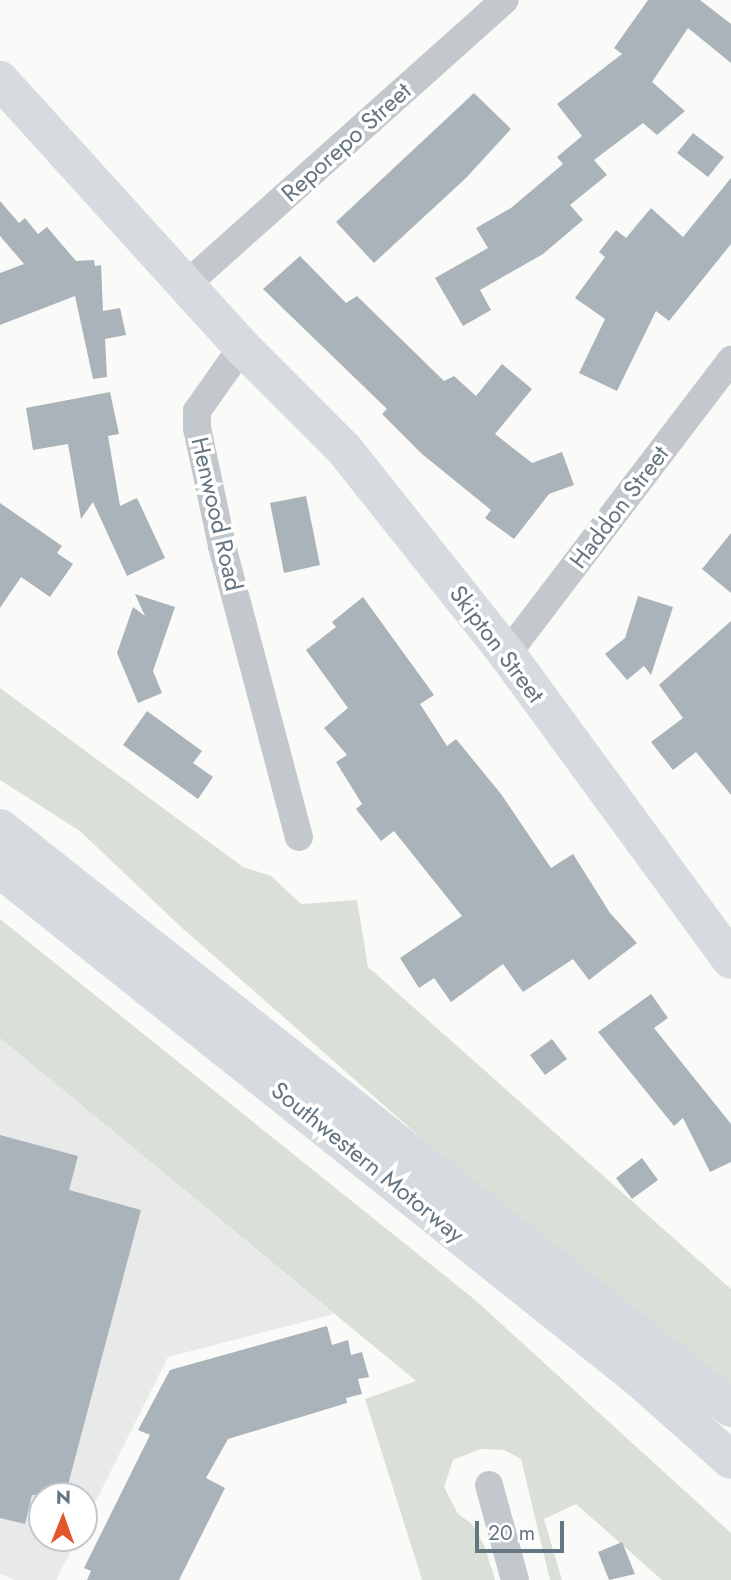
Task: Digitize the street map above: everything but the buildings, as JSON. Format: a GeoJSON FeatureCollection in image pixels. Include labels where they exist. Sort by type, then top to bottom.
{"type":"FeatureCollection","features":[{"type":"Feature","properties":{"kind":"main road"},"geometry":{"type":"LineString","coordinates":[[0,80],[242,347]]}},
{"type":"Feature","properties":{"kind":"main road","name":"Skipton Street"},"geometry":{"type":"LineString","coordinates":[[242,347],[344,449],[507,654],[731,960]]}},
{"type":"Feature","properties":{"kind":"main road","name":"Southwestern Motorway"},"geometry":{"type":"LineString","coordinates":[[0,828],[731,1408]]}},
{"type":"Feature","properties":{"kind":"main road","name":"Southwestern Motorway"},"geometry":{"type":"LineString","coordinates":[[0,869],[641,1380],[731,1460]]}},
{"type":"Feature","properties":{"kind":"street","name":"Reporepo Street"},"geometry":{"type":"LineString","coordinates":[[187,284],[505,0]]}},
{"type":"Feature","properties":{"kind":"street","name":"Henwood Road"},"geometry":{"type":"LineString","coordinates":[[242,347],[197,411],[197,428],[222,546],[299,837]]}},
{"type":"Feature","properties":{"kind":"street","name":"Haddon Street"},"geometry":{"type":"LineString","coordinates":[[507,654],[731,360]]}},
{"type":"Feature","properties":{"kind":"street"},"geometry":{"type":"LineString","coordinates":[[489,1485],[515,1580]]}},
{"type":"Feature","properties":{"kind":"shaded area"},"geometry":{"type":"Polygon","coordinates":[[[0,688],[243,867],[271,876],[301,904],[357,900],[368,967],[731,1289],[731,1410],[181,927],[80,831],[0,780],[0,688]]]}},
{"type":"Feature","properties":{"kind":"shaded area"},"geometry":{"type":"Polygon","coordinates":[[[0,919],[474,1299],[731,1533],[731,1580],[662,1580],[576,1504],[544,1519],[562,1580],[550,1580],[521,1459],[504,1450],[480,1449],[453,1460],[444,1487],[458,1514],[472,1524],[485,1547],[495,1580],[422,1580],[365,1399],[416,1381],[0,1038],[0,919]]]}},
{"type":"Feature","properties":{"kind":"shaded area"},"geometry":{"type":"Polygon","coordinates":[[[0,1038],[334,1314],[168,1357],[98,1497],[98,1482],[28,1482],[28,1552],[71,1552],[56,1580],[15,1580],[0,1574],[0,1038]]]}}]}
